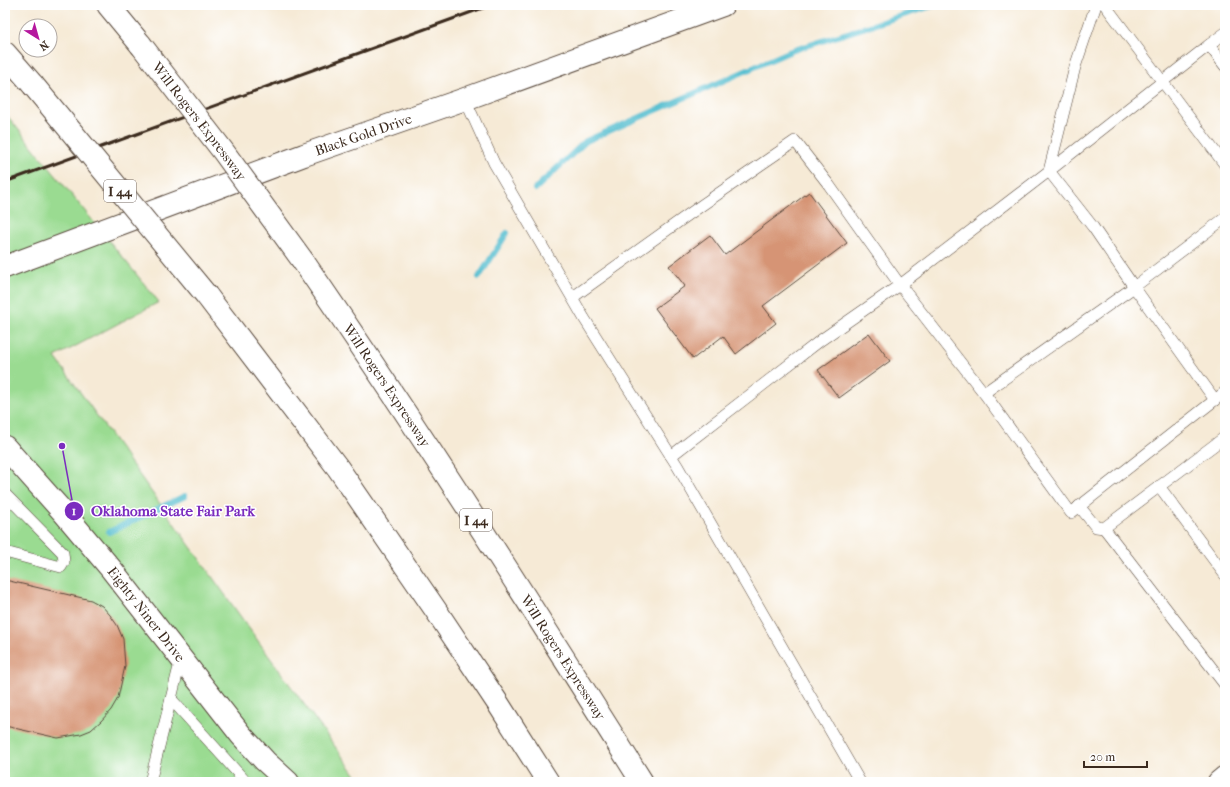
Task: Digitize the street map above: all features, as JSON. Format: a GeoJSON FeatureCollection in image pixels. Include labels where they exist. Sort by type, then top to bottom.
{"type":"FeatureCollection","features":[{"type":"Feature","properties":{"kind":"main road","name":"Will Rogers Expressway"},"geometry":{"type":"LineString","coordinates":[[108,5],[223,151],[303,261],[369,356],[507,568],[642,782]]}},
{"type":"Feature","properties":{"kind":"main road","name":"Black Gold Drive"},"geometry":{"type":"LineString","coordinates":[[5,267],[304,155],[465,99],[723,5]]}},
{"type":"Feature","properties":{"kind":"main road","name":"I 44"},"geometry":{"type":"LineString","coordinates":[[5,53],[207,296],[338,468],[443,622],[548,782]]}},
{"type":"Feature","properties":{"kind":"main road","name":"Eighty Niner Drive"},"geometry":{"type":"LineString","coordinates":[[5,447],[112,570],[253,749],[288,782]]}},
{"type":"Feature","properties":{"kind":"main road"},"geometry":{"type":"LineString","coordinates":[[1219,782],[1225,777]]}},
{"type":"Feature","properties":{"kind":"lane"},"geometry":{"type":"LineString","coordinates":[[1049,171],[1075,67],[1096,5]]}},
{"type":"Feature","properties":{"kind":"lane"},"geometry":{"type":"LineString","coordinates":[[1105,5],[1225,165]]}},
{"type":"Feature","properties":{"kind":"lane"},"geometry":{"type":"LineString","coordinates":[[671,456],[821,340],[900,285],[1049,171],[1225,33]]}},
{"type":"Feature","properties":{"kind":"lane"},"geometry":{"type":"LineString","coordinates":[[1209,45],[1225,66]]}},
{"type":"Feature","properties":{"kind":"lane"},"geometry":{"type":"LineString","coordinates":[[465,99],[494,162],[573,297],[671,456],[860,782]]}},
{"type":"Feature","properties":{"kind":"lane"},"geometry":{"type":"LineString","coordinates":[[573,297],[795,141],[838,197],[900,285],[984,393],[1071,513],[1225,392]]}},
{"type":"Feature","properties":{"kind":"lane"},"geometry":{"type":"LineString","coordinates":[[1049,171],[1094,226],[1134,288],[1215,400]]}},
{"type":"Feature","properties":{"kind":"lane"},"geometry":{"type":"LineString","coordinates":[[984,393],[1134,288],[1225,218]]}},
{"type":"Feature","properties":{"kind":"lane"},"geometry":{"type":"LineString","coordinates":[[1079,506],[1096,527],[1104,528],[1225,437]]}},
{"type":"Feature","properties":{"kind":"lane"},"geometry":{"type":"LineString","coordinates":[[1159,486],[1225,575]]}},
{"type":"Feature","properties":{"kind":"lane"},"geometry":{"type":"LineString","coordinates":[[5,494],[63,553],[64,562],[61,567],[5,552]]}},
{"type":"Feature","properties":{"kind":"lane"},"geometry":{"type":"LineString","coordinates":[[1104,528],[1225,685]]}},
{"type":"Feature","properties":{"kind":"lane"},"geometry":{"type":"LineString","coordinates":[[150,782],[182,659]]}},
{"type":"Feature","properties":{"kind":"lane"},"geometry":{"type":"LineString","coordinates":[[171,699],[246,782]]}},
{"type":"Feature","properties":{"kind":"green space"},"geometry":{"type":"Polygon","coordinates":[[[5,113],[159,302],[55,357],[361,782],[5,782],[5,113]]]}},
{"type":"Feature","properties":{"kind":"building"},"geometry":{"type":"Polygon","coordinates":[[[809,192],[847,243],[763,306],[776,323],[736,354],[723,336],[693,359],[655,308],[685,286],[669,266],[710,235],[725,255],[809,192]]]}},
{"type":"Feature","properties":{"kind":"building"},"geometry":{"type":"Polygon","coordinates":[[[869,333],[890,361],[839,398],[818,370],[869,333]]]}},
{"type":"Feature","properties":{"kind":"building"},"geometry":{"type":"Polygon","coordinates":[[[5,580],[91,600],[102,606],[117,625],[123,639],[125,666],[118,698],[111,710],[91,730],[81,734],[58,738],[5,726],[5,580]]]}},
{"type":"Feature","properties":{"kind":"waterway"},"geometry":{"type":"LineString","coordinates":[[535,189],[586,141],[791,51],[935,5]]}},
{"type":"Feature","properties":{"kind":"waterway"},"geometry":{"type":"LineString","coordinates":[[479,277],[507,233]]}},
{"type":"Feature","properties":{"kind":"waterway"},"geometry":{"type":"LineString","coordinates":[[109,532],[185,496]]}},
{"type":"Feature","properties":{"kind":"railway"},"geometry":{"type":"LineString","coordinates":[[5,182],[491,5]]}},
{"type":"Feature","properties":{"kind":"place","name":"Oklahoma State Fair Park"},"geometry":{"type":"Point","coordinates":[62,446]}}]}
